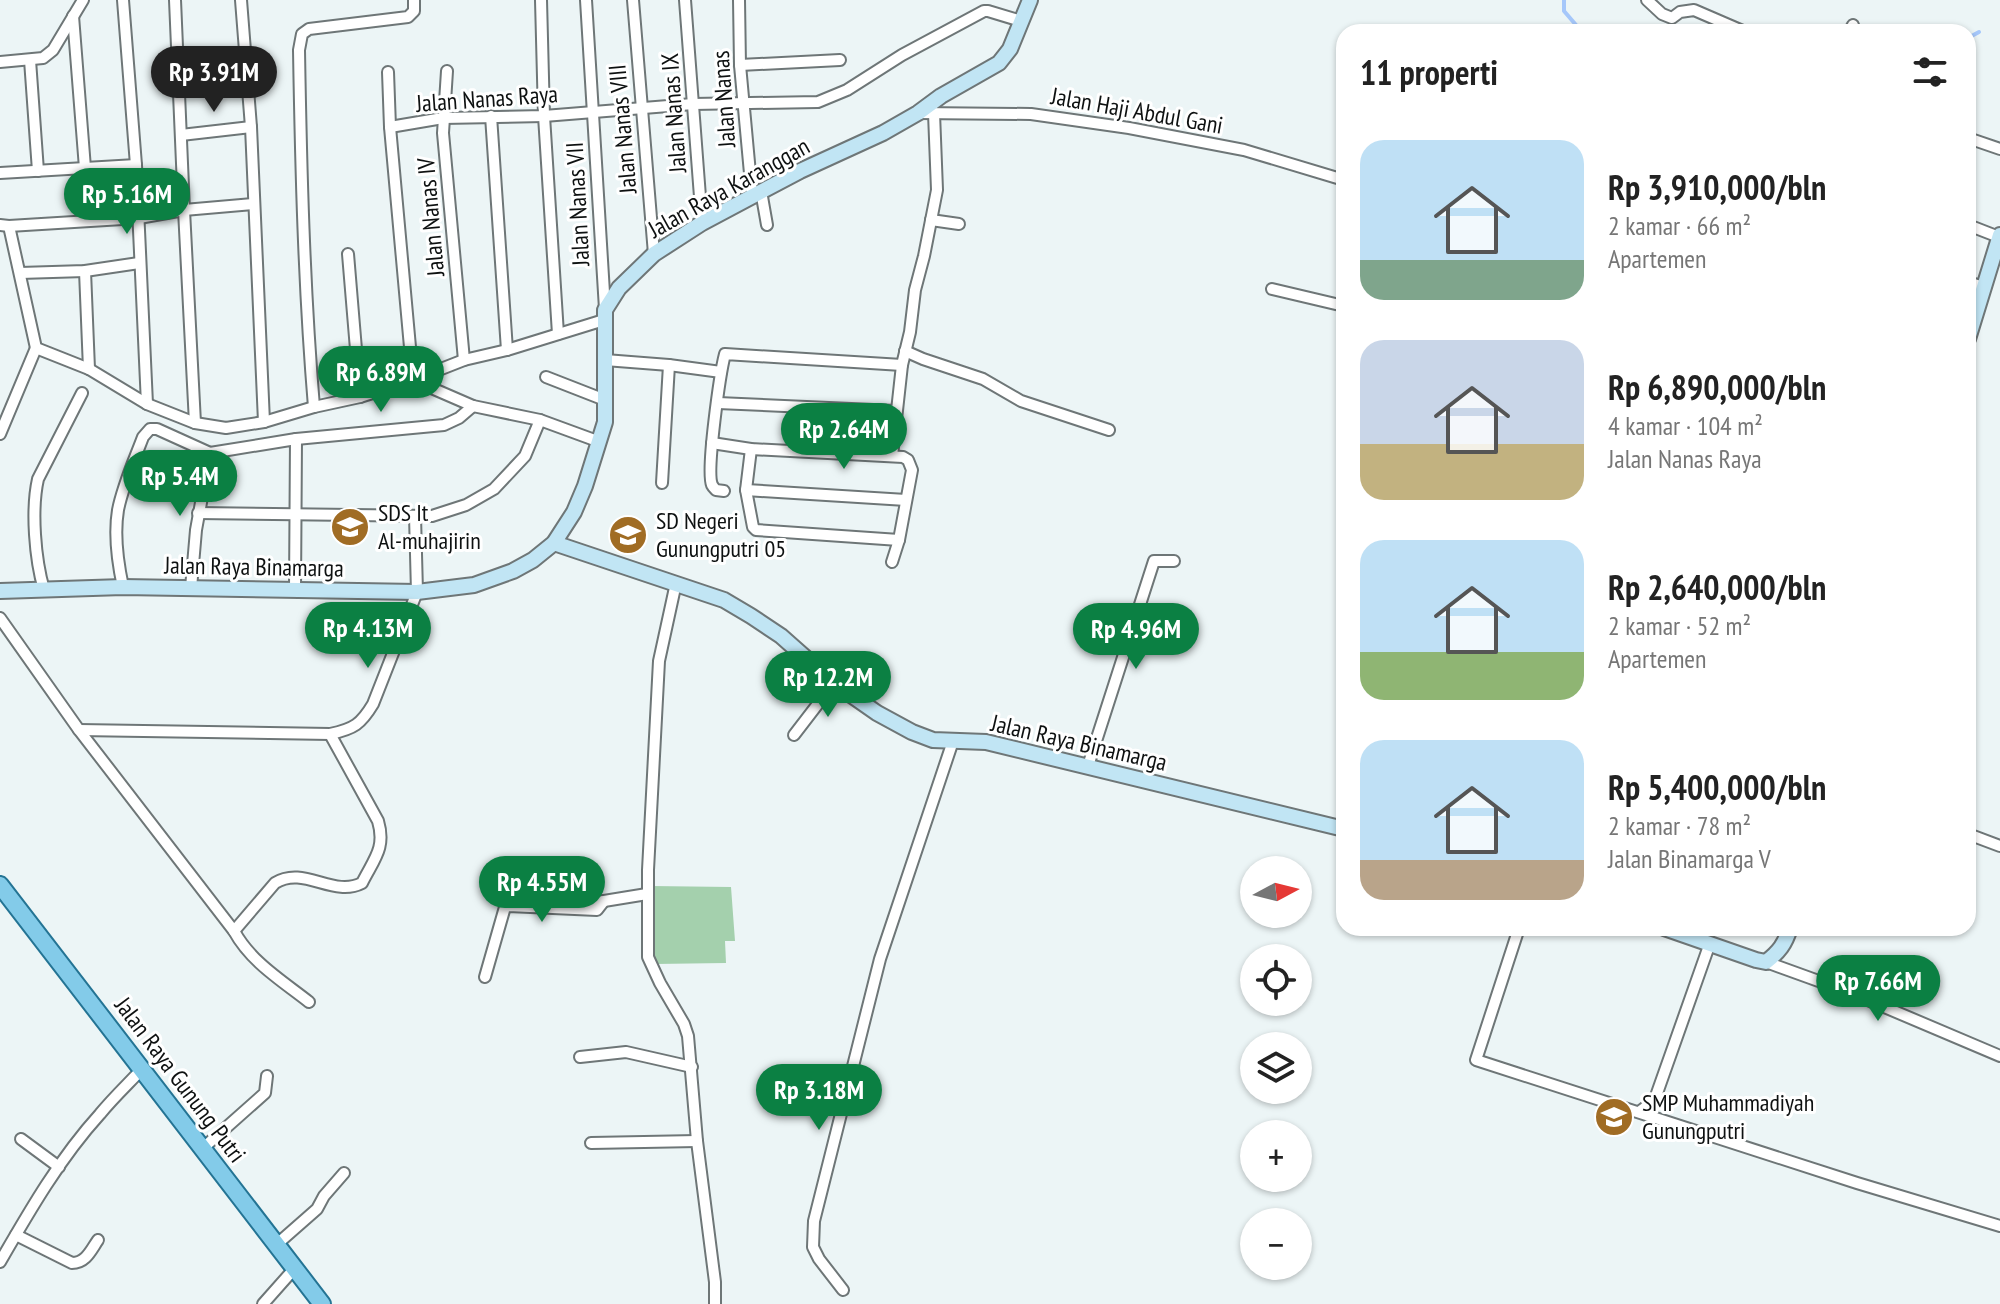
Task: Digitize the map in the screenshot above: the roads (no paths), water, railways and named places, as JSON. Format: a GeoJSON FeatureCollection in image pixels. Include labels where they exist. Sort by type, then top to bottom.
{"type":"FeatureCollection","features":[{"type":"Feature","properties":{"kind":"main road","name":"Jalan Raya Gunung Putri"},"geometry":{"type":"LineString","coordinates":[[0,885],[322,1304]]}},
{"type":"Feature","properties":{"kind":"street"},"geometry":{"type":"LineString","coordinates":[[0,62],[43,58],[53,50],[83,0]]}},
{"type":"Feature","properties":{"kind":"street"},"geometry":{"type":"LineString","coordinates":[[123,0],[136,165],[147,404]]}},
{"type":"Feature","properties":{"kind":"street"},"geometry":{"type":"LineString","coordinates":[[175,0],[195,423]]}},
{"type":"Feature","properties":{"kind":"street"},"geometry":{"type":"LineString","coordinates":[[241,0],[251,127],[264,422]]}},
{"type":"Feature","properties":{"kind":"street"},"geometry":{"type":"LineString","coordinates":[[314,407],[301,181],[299,50],[302,34],[309,29],[408,17],[414,11],[414,0]]}},
{"type":"Feature","properties":{"kind":"street"},"geometry":{"type":"LineString","coordinates":[[541,0],[544,116],[558,334]]}},
{"type":"Feature","properties":{"kind":"street","name":"Jalan Nanas VII"},"geometry":{"type":"LineString","coordinates":[[586,0],[604,315]]}},
{"type":"Feature","properties":{"kind":"street","name":"Jalan Nanas VIII"},"geometry":{"type":"LineString","coordinates":[[633,0],[654,254]]}},
{"type":"Feature","properties":{"kind":"street","name":"Jalan Nanas IX"},"geometry":{"type":"LineString","coordinates":[[685,0],[702,223]]}},
{"type":"Feature","properties":{"kind":"street","name":"Jalan Nanas"},"geometry":{"type":"LineString","coordinates":[[739,0],[744,102],[757,193],[767,225]]}},
{"type":"Feature","properties":{"kind":"street","name":"Jalan Raya Karanggan"},"geometry":{"type":"LineString","coordinates":[[604,315],[619,288],[654,254],[702,223],[883,133],[999,63],[1010,49],[1030,0]]}},
{"type":"Feature","properties":{"kind":"street"},"geometry":{"type":"LineString","coordinates":[[1647,0],[1662,14],[1672,18],[1680,12],[1694,10],[1726,24]]}},
{"type":"Feature","properties":{"kind":"street","name":"Jalan Nanas Raya"},"geometry":{"type":"LineString","coordinates":[[413,380],[390,127],[443,118],[544,116],[693,104],[818,102],[847,90],[911,50],[984,11],[1021,21]]}},
{"type":"Feature","properties":{"kind":"street"},"geometry":{"type":"LineString","coordinates":[[73,16],[85,168]]}},
{"type":"Feature","properties":{"kind":"street"},"geometry":{"type":"LineString","coordinates":[[30,60],[38,171]]}},
{"type":"Feature","properties":{"kind":"street"},"geometry":{"type":"LineString","coordinates":[[740,65],[840,60]]}},
{"type":"Feature","properties":{"kind":"street","name":"Jalan Nanas IV"},"geometry":{"type":"LineString","coordinates":[[447,71],[443,133],[464,360]]}},
{"type":"Feature","properties":{"kind":"street"},"geometry":{"type":"LineString","coordinates":[[388,72],[390,127]]}},
{"type":"Feature","properties":{"kind":"street","name":"Jalan Haji Abdul Gani"},"geometry":{"type":"LineString","coordinates":[[918,113],[1031,114],[1129,128],[1244,150],[1336,178]]}},
{"type":"Feature","properties":{"kind":"street"},"geometry":{"type":"LineString","coordinates":[[892,456],[902,365],[937,190],[934,113]]}},
{"type":"Feature","properties":{"kind":"street"},"geometry":{"type":"LineString","coordinates":[[491,116],[507,350]]}},
{"type":"Feature","properties":{"kind":"street"},"geometry":{"type":"LineString","coordinates":[[181,135],[251,127]]}},
{"type":"Feature","properties":{"kind":"street"},"geometry":{"type":"LineString","coordinates":[[1976,141],[2000,149]]}},
{"type":"Feature","properties":{"kind":"street"},"geometry":{"type":"LineString","coordinates":[[0,173],[136,165]]}},
{"type":"Feature","properties":{"kind":"street"},"geometry":{"type":"LineString","coordinates":[[0,434],[36,348],[20,273],[5,225],[139,218],[184,210],[253,204]]}},
{"type":"Feature","properties":{"kind":"street"},"geometry":{"type":"LineString","coordinates":[[931,220],[959,224]]}},
{"type":"Feature","properties":{"kind":"street"},"geometry":{"type":"LineString","coordinates":[[1976,228],[2000,236],[1976,311]]}},
{"type":"Feature","properties":{"kind":"street"},"geometry":{"type":"LineString","coordinates":[[348,254],[360,397]]}},
{"type":"Feature","properties":{"kind":"street"},"geometry":{"type":"LineString","coordinates":[[20,273],[85,271],[139,263]]}},
{"type":"Feature","properties":{"kind":"street"},"geometry":{"type":"LineString","coordinates":[[85,271],[89,369]]}},
{"type":"Feature","properties":{"kind":"street"},"geometry":{"type":"LineString","coordinates":[[1976,285],[1983,287]]}},
{"type":"Feature","properties":{"kind":"street"},"geometry":{"type":"LineString","coordinates":[[1272,289],[1336,304]]}},
{"type":"Feature","properties":{"kind":"street"},"geometry":{"type":"LineString","coordinates":[[36,348],[89,369],[147,404],[195,423],[226,428],[264,422],[360,397],[464,360],[558,334],[604,315],[605,422],[585,486],[574,512],[554,543]]}},
{"type":"Feature","properties":{"kind":"street"},"geometry":{"type":"LineString","coordinates":[[905,351],[983,379],[1021,401],[1109,430]]}},
{"type":"Feature","properties":{"kind":"street"},"geometry":{"type":"LineString","coordinates":[[724,491],[716,490],[711,483],[712,443],[725,354],[902,365]]}},
{"type":"Feature","properties":{"kind":"street"},"geometry":{"type":"LineString","coordinates":[[605,360],[721,372]]}},
{"type":"Feature","properties":{"kind":"street"},"geometry":{"type":"LineString","coordinates":[[662,483],[669,365]]}},
{"type":"Feature","properties":{"kind":"street"},"geometry":{"type":"LineString","coordinates":[[546,377],[605,400]]}},
{"type":"Feature","properties":{"kind":"street"},"geometry":{"type":"LineString","coordinates":[[413,380],[473,406],[540,420],[600,442]]}},
{"type":"Feature","properties":{"kind":"street"},"geometry":{"type":"LineString","coordinates":[[44,590],[38,568],[34,494],[38,479],[82,393]]}},
{"type":"Feature","properties":{"kind":"street"},"geometry":{"type":"LineString","coordinates":[[718,403],[896,411]]}},
{"type":"Feature","properties":{"kind":"street"},"geometry":{"type":"LineString","coordinates":[[123,587],[117,514],[143,437],[150,429],[157,429],[210,453],[296,439],[444,425],[473,406]]}},
{"type":"Feature","properties":{"kind":"street"},"geometry":{"type":"LineString","coordinates":[[198,513],[432,516],[466,505],[494,489],[525,456],[540,420]]}},
{"type":"Feature","properties":{"kind":"street"},"geometry":{"type":"LineString","coordinates":[[295,590],[296,439]]}},
{"type":"Feature","properties":{"kind":"street"},"geometry":{"type":"LineString","coordinates":[[712,443],[751,449],[892,456],[908,460],[912,470],[892,562]]}},
{"type":"Feature","properties":{"kind":"street"},"geometry":{"type":"LineString","coordinates":[[751,449],[746,490],[756,530],[899,540]]}},
{"type":"Feature","properties":{"kind":"street"},"geometry":{"type":"LineString","coordinates":[[191,588],[198,513],[210,453]]}},
{"type":"Feature","properties":{"kind":"street"},"geometry":{"type":"LineString","coordinates":[[746,490],[906,500]]}},
{"type":"Feature","properties":{"kind":"street"},"geometry":{"type":"LineString","coordinates":[[79,730],[330,734],[348,731],[364,720],[373,704],[417,592],[415,516]]}},
{"type":"Feature","properties":{"kind":"street","name":"Jalan Raya Binamarga"},"geometry":{"type":"LineString","coordinates":[[0,591],[123,587],[417,592],[462,588],[492,580],[533,560],[554,543],[724,600],[781,636],[834,683],[877,713],[933,740],[986,742],[1336,827]]}},
{"type":"Feature","properties":{"kind":"street"},"geometry":{"type":"LineString","coordinates":[[1088,766],[1154,561],[1174,561]]}},
{"type":"Feature","properties":{"kind":"street"},"geometry":{"type":"LineString","coordinates":[[676,583],[659,661],[647,894],[648,957],[688,1036],[715,1304]]}},
{"type":"Feature","properties":{"kind":"street"},"geometry":{"type":"LineString","coordinates":[[0,618],[79,730],[251,957],[309,1002]]}},
{"type":"Feature","properties":{"kind":"street"},"geometry":{"type":"LineString","coordinates":[[794,735],[834,683]]}},
{"type":"Feature","properties":{"kind":"street"},"geometry":{"type":"LineString","coordinates":[[234,931],[275,883],[283,878],[303,877],[345,888],[362,883],[381,845],[378,821],[330,734]]}},
{"type":"Feature","properties":{"kind":"street"},"geometry":{"type":"LineString","coordinates":[[843,1290],[813,1247],[814,1221],[880,959],[953,741]]}},
{"type":"Feature","properties":{"kind":"street"},"geometry":{"type":"LineString","coordinates":[[1976,837],[2000,846]]}},
{"type":"Feature","properties":{"kind":"street"},"geometry":{"type":"LineString","coordinates":[[500,886],[539,901],[568,904],[647,894]]}},
{"type":"Feature","properties":{"kind":"street"},"geometry":{"type":"LineString","coordinates":[[485,977],[505,907],[597,910],[604,901]]}},
{"type":"Feature","properties":{"kind":"street"},"geometry":{"type":"LineString","coordinates":[[1516,936],[1476,1060],[2000,1226]]}},
{"type":"Feature","properties":{"kind":"street"},"geometry":{"type":"LineString","coordinates":[[1689,936],[1849,992],[2000,1056]]}},
{"type":"Feature","properties":{"kind":"street"},"geometry":{"type":"LineString","coordinates":[[1766,962],[1778,953],[1788,936]]}},
{"type":"Feature","properties":{"kind":"street"},"geometry":{"type":"LineString","coordinates":[[1639,1112],[1656,1096],[1710,943]]}},
{"type":"Feature","properties":{"kind":"street"},"geometry":{"type":"LineString","coordinates":[[580,1057],[626,1052],[692,1067]]}},
{"type":"Feature","properties":{"kind":"street"},"geometry":{"type":"LineString","coordinates":[[0,1262],[59,1167],[99,1115],[142,1069]]}},
{"type":"Feature","properties":{"kind":"street"},"geometry":{"type":"LineString","coordinates":[[202,1149],[265,1093],[267,1076]]}},
{"type":"Feature","properties":{"kind":"street"},"geometry":{"type":"LineString","coordinates":[[21,1139],[59,1167]]}},
{"type":"Feature","properties":{"kind":"street"},"geometry":{"type":"LineString","coordinates":[[591,1143],[697,1141]]}},
{"type":"Feature","properties":{"kind":"street"},"geometry":{"type":"LineString","coordinates":[[276,1245],[317,1209],[344,1173]]}},
{"type":"Feature","properties":{"kind":"street"},"geometry":{"type":"LineString","coordinates":[[16,1235],[72,1263],[84,1260],[98,1240]]}},
{"type":"Feature","properties":{"kind":"street"},"geometry":{"type":"LineString","coordinates":[[263,1304],[294,1269]]}},
{"type":"Feature","properties":{"kind":"waterway"},"geometry":{"type":"LineString","coordinates":[[1564,0],[1564,11],[1575,24]]}},
{"type":"Feature","properties":{"kind":"place","name":"SDS It Al-muhajirin"},"geometry":{"type":"Point","coordinates":[350,527]}},
{"type":"Feature","properties":{"kind":"place","name":"SD Negeri Gunungputri 05"},"geometry":{"type":"Point","coordinates":[628,535]}},
{"type":"Feature","properties":{"kind":"place","name":"SMP Muhammadiyah Gunungputri"},"geometry":{"type":"Point","coordinates":[1614,1117]}}]}
